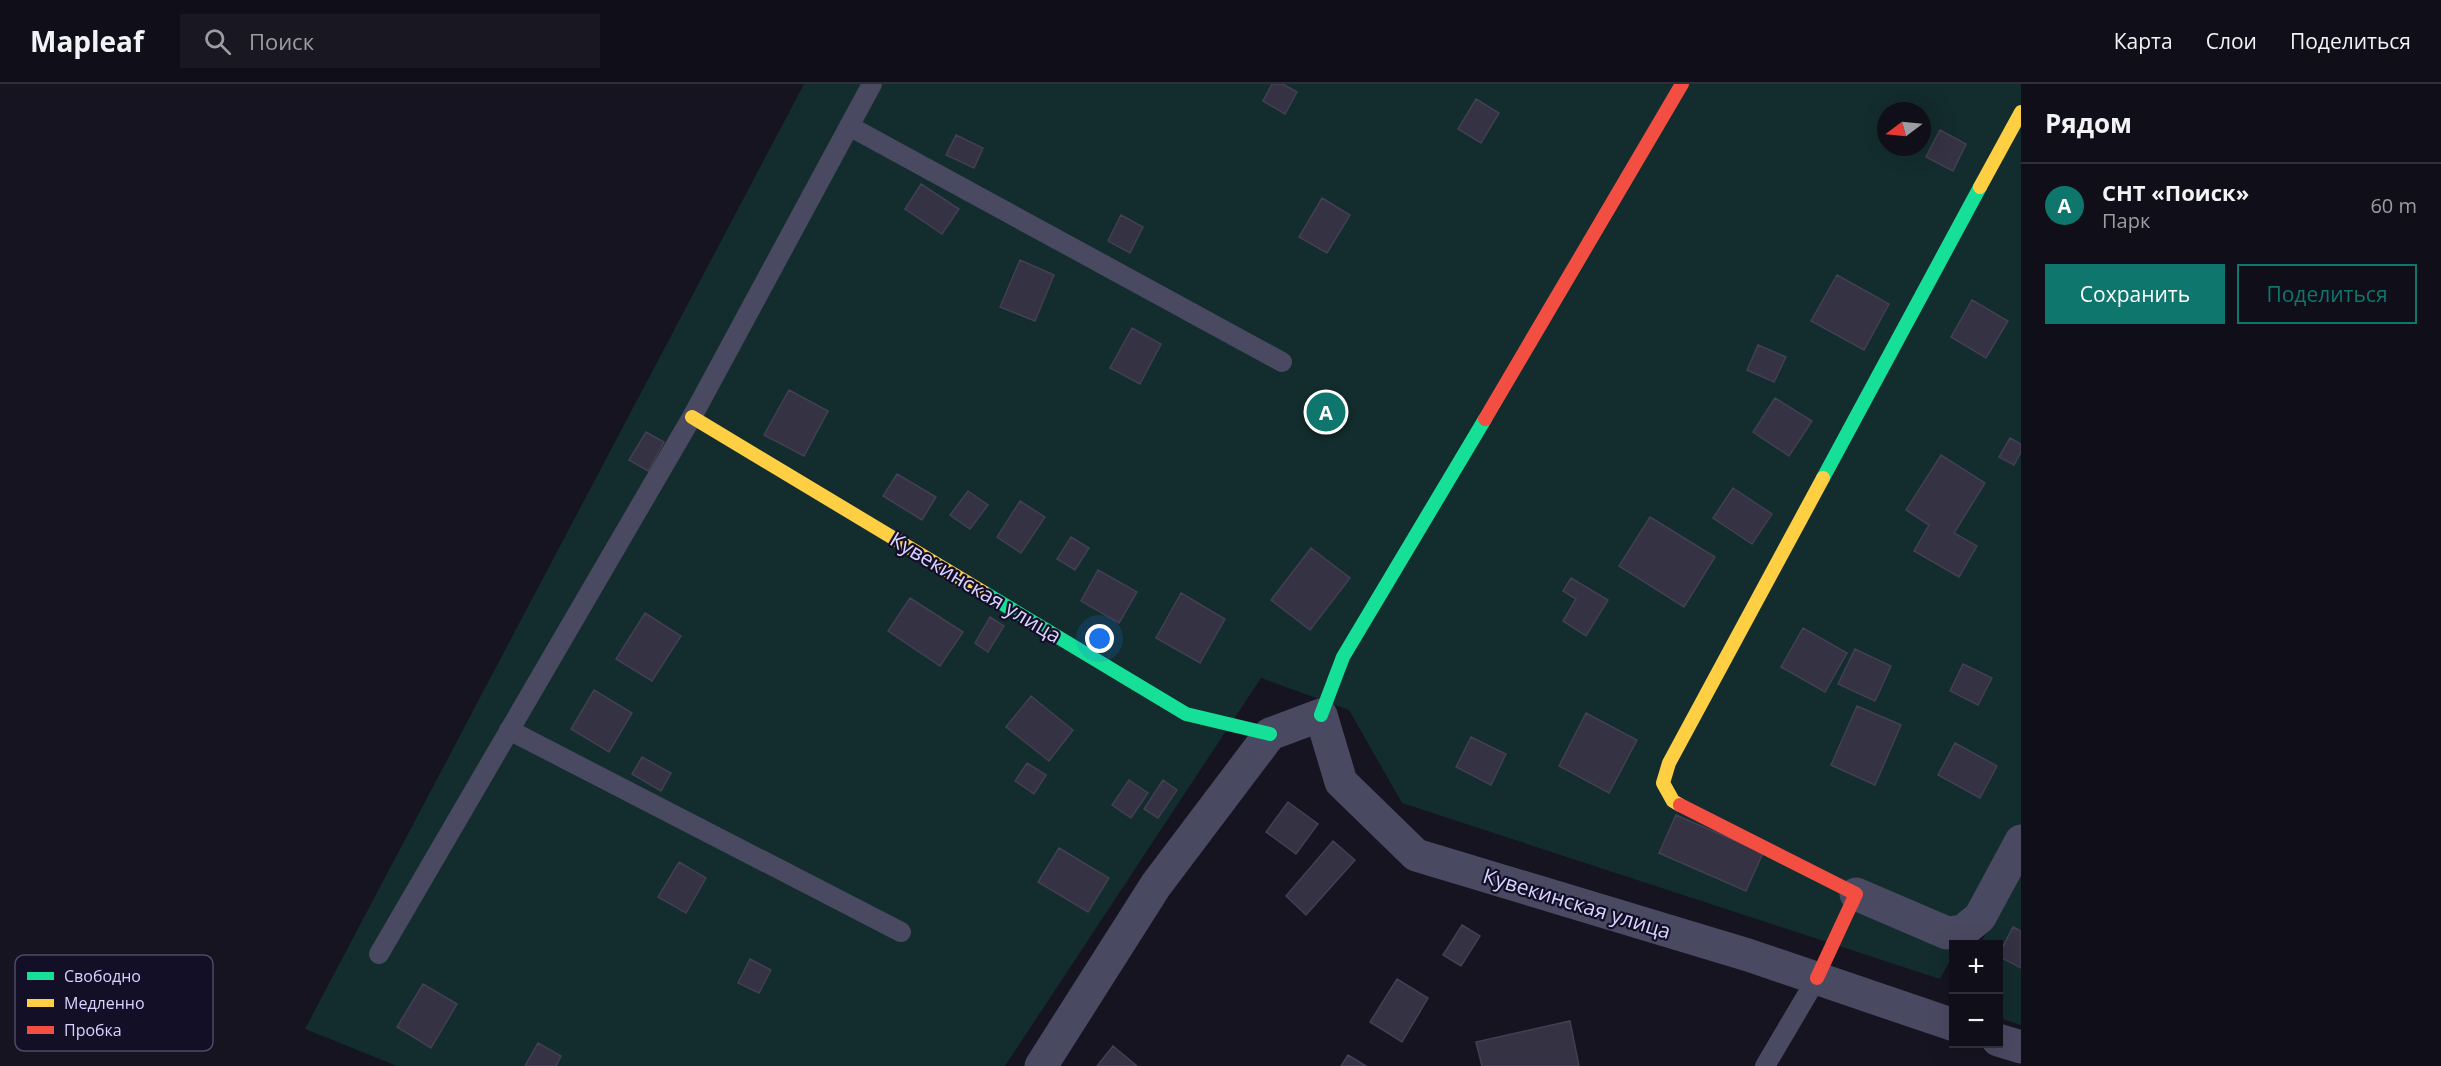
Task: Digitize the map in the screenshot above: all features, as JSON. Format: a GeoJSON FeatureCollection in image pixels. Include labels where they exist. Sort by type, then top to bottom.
{"type":"FeatureCollection","features":[{"type":"Feature","properties":{"kind":"street"},"geometry":{"type":"LineString","coordinates":[[1041,1066],[1156,885],[1270,734],[1321,715],[1343,657],[1682,84]]}},
{"type":"Feature","properties":{"kind":"street"},"geometry":{"type":"LineString","coordinates":[[2021,112],[1669,762],[1663,783],[1673,801],[1856,894],[1947,933],[1963,931],[1980,917],[2021,841]]}},
{"type":"Feature","properties":{"kind":"street","name":"Кувекинская улица"},"geometry":{"type":"LineString","coordinates":[[692,417],[1186,714],[1270,734]]}},
{"type":"Feature","properties":{"kind":"street","name":"Кувекинская улица"},"geometry":{"type":"LineString","coordinates":[[1321,715],[1341,782],[1416,855],[1748,955],[1949,1023]]}},
{"type":"Feature","properties":{"kind":"street"},"geometry":{"type":"LineString","coordinates":[[1817,978],[1856,894]]}},
{"type":"Feature","properties":{"kind":"street"},"geometry":{"type":"LineString","coordinates":[[2003,1042],[2021,1047]]}},
{"type":"Feature","properties":{"kind":"lane"},"geometry":{"type":"LineString","coordinates":[[379,954],[692,417],[872,84]]}},
{"type":"Feature","properties":{"kind":"lane"},"geometry":{"type":"LineString","coordinates":[[849,126],[1282,362]]}},
{"type":"Feature","properties":{"kind":"lane"},"geometry":{"type":"LineString","coordinates":[[509,730],[901,933]]}},
{"type":"Feature","properties":{"kind":"lane"},"geometry":{"type":"LineString","coordinates":[[1765,1066],[1817,978]]}},
{"type":"Feature","properties":{"kind":"green space"},"geometry":{"type":"Polygon","coordinates":[[[804,84],[2021,84],[2021,832],[1956,940],[1949,940],[1949,962],[1940,979],[1402,803],[1349,710],[1261,678],[1005,1066],[397,1066],[305,1029],[804,84]]]}},
{"type":"Feature","properties":{"kind":"green space"},"geometry":{"type":"Polygon","coordinates":[[[2021,869],[2021,1025],[2003,1019],[2003,940],[1982,940],[2021,869]]]}},
{"type":"Feature","properties":{"kind":"building"},"geometry":{"type":"Polygon","coordinates":[[[1272,84],[1283,84],[1297,92],[1285,114],[1263,101],[1272,84]]]}},
{"type":"Feature","properties":{"kind":"building"},"geometry":{"type":"Polygon","coordinates":[[[1476,99],[1499,113],[1481,143],[1458,129],[1476,99]]]}},
{"type":"Feature","properties":{"kind":"building"},"geometry":{"type":"Polygon","coordinates":[[[1940,130],[1966,144],[1953,171],[1926,157],[1931,156],[1931,147],[1940,130]]]}},
{"type":"Feature","properties":{"kind":"building"},"geometry":{"type":"Polygon","coordinates":[[[956,135],[983,148],[974,168],[946,155],[956,135]]]}},
{"type":"Feature","properties":{"kind":"building"},"geometry":{"type":"Polygon","coordinates":[[[921,184],[959,209],[942,234],[905,209],[921,184]]]}},
{"type":"Feature","properties":{"kind":"building"},"geometry":{"type":"Polygon","coordinates":[[[1322,198],[1350,215],[1327,253],[1299,237],[1322,198]]]}},
{"type":"Feature","properties":{"kind":"building"},"geometry":{"type":"Polygon","coordinates":[[[1121,215],[1143,227],[1130,253],[1108,241],[1121,215]]]}},
{"type":"Feature","properties":{"kind":"building"},"geometry":{"type":"Polygon","coordinates":[[[1020,260],[1054,275],[1035,321],[1000,307],[1020,260]]]}},
{"type":"Feature","properties":{"kind":"building"},"geometry":{"type":"Polygon","coordinates":[[[1837,275],[1889,304],[1864,350],[1811,321],[1837,275]]]}},
{"type":"Feature","properties":{"kind":"building"},"geometry":{"type":"Polygon","coordinates":[[[1972,300],[2008,321],[1986,358],[1951,337],[1972,300]]]}},
{"type":"Feature","properties":{"kind":"building"},"geometry":{"type":"Polygon","coordinates":[[[1132,328],[1161,344],[1140,384],[1110,368],[1132,328]]]}},
{"type":"Feature","properties":{"kind":"building"},"geometry":{"type":"Polygon","coordinates":[[[1758,345],[1786,357],[1774,382],[1747,370],[1758,345]]]}},
{"type":"Feature","properties":{"kind":"building"},"geometry":{"type":"Polygon","coordinates":[[[789,390],[828,411],[804,456],[764,435],[789,390]]]}},
{"type":"Feature","properties":{"kind":"building"},"geometry":{"type":"Polygon","coordinates":[[[1775,398],[1812,421],[1789,456],[1753,432],[1775,398]]]}},
{"type":"Feature","properties":{"kind":"building"},"geometry":{"type":"Polygon","coordinates":[[[646,432],[664,442],[648,471],[629,460],[646,432]]]}},
{"type":"Feature","properties":{"kind":"building"},"geometry":{"type":"Polygon","coordinates":[[[2010,438],[2021,444],[2021,452],[2014,465],[1999,457],[2010,438]]]}},
{"type":"Feature","properties":{"kind":"building"},"geometry":{"type":"Polygon","coordinates":[[[1941,455],[1985,483],[1954,533],[1977,546],[1959,577],[1914,551],[1929,525],[1906,510],[1941,455]]]}},
{"type":"Feature","properties":{"kind":"building"},"geometry":{"type":"Polygon","coordinates":[[[897,474],[936,497],[922,520],[883,496],[897,474]]]}},
{"type":"Feature","properties":{"kind":"building"},"geometry":{"type":"Polygon","coordinates":[[[1733,488],[1772,514],[1752,544],[1713,518],[1733,488]]]}},
{"type":"Feature","properties":{"kind":"building"},"geometry":{"type":"Polygon","coordinates":[[[968,491],[988,505],[970,529],[950,515],[968,491]]]}},
{"type":"Feature","properties":{"kind":"building"},"geometry":{"type":"Polygon","coordinates":[[[1020,501],[1045,517],[1021,553],[997,537],[1020,501]]]}},
{"type":"Feature","properties":{"kind":"building"},"geometry":{"type":"Polygon","coordinates":[[[1650,517],[1715,557],[1684,607],[1619,566],[1650,517]]]}},
{"type":"Feature","properties":{"kind":"building"},"geometry":{"type":"Polygon","coordinates":[[[1071,537],[1089,548],[1075,570],[1057,559],[1071,537]]]}},
{"type":"Feature","properties":{"kind":"building"},"geometry":{"type":"Polygon","coordinates":[[[1311,548],[1350,578],[1310,630],[1271,600],[1311,548]]]}},
{"type":"Feature","properties":{"kind":"building"},"geometry":{"type":"Polygon","coordinates":[[[1098,570],[1137,592],[1119,623],[1081,601],[1098,570]]]}},
{"type":"Feature","properties":{"kind":"building"},"geometry":{"type":"Polygon","coordinates":[[[1571,578],[1608,600],[1586,636],[1563,621],[1576,599],[1563,591],[1571,578]]]}},
{"type":"Feature","properties":{"kind":"building"},"geometry":{"type":"Polygon","coordinates":[[[1181,593],[1225,619],[1200,663],[1156,638],[1181,593]]]}},
{"type":"Feature","properties":{"kind":"building"},"geometry":{"type":"Polygon","coordinates":[[[910,598],[963,632],[940,666],[888,631],[910,598]]]}},
{"type":"Feature","properties":{"kind":"building"},"geometry":{"type":"Polygon","coordinates":[[[645,613],[681,636],[652,681],[616,659],[645,613]]]}},
{"type":"Feature","properties":{"kind":"building"},"geometry":{"type":"Polygon","coordinates":[[[990,617],[1004,626],[988,652],[975,643],[990,617]]]}},
{"type":"Feature","properties":{"kind":"building"},"geometry":{"type":"Polygon","coordinates":[[[1803,628],[1847,653],[1825,692],[1781,667],[1803,628]]]}},
{"type":"Feature","properties":{"kind":"building"},"geometry":{"type":"Polygon","coordinates":[[[1855,649],[1891,666],[1875,701],[1838,684],[1855,649]]]}},
{"type":"Feature","properties":{"kind":"building"},"geometry":{"type":"Polygon","coordinates":[[[1963,664],[1992,678],[1978,705],[1950,691],[1963,664]]]}},
{"type":"Feature","properties":{"kind":"building"},"geometry":{"type":"Polygon","coordinates":[[[594,690],[632,713],[609,752],[571,729],[594,690]]]}},
{"type":"Feature","properties":{"kind":"building"},"geometry":{"type":"Polygon","coordinates":[[[1031,696],[1073,730],[1049,761],[1006,727],[1031,696]]]}},
{"type":"Feature","properties":{"kind":"building"},"geometry":{"type":"Polygon","coordinates":[[[1857,706],[1901,725],[1875,785],[1831,765],[1857,706]]]}},
{"type":"Feature","properties":{"kind":"building"},"geometry":{"type":"Polygon","coordinates":[[[1586,713],[1637,740],[1609,793],[1559,766],[1586,713]]]}},
{"type":"Feature","properties":{"kind":"building"},"geometry":{"type":"Polygon","coordinates":[[[1471,737],[1506,754],[1491,785],[1456,767],[1471,737]]]}},
{"type":"Feature","properties":{"kind":"building"},"geometry":{"type":"Polygon","coordinates":[[[1955,743],[1997,766],[1980,798],[1938,775],[1955,743]]]}},
{"type":"Feature","properties":{"kind":"building"},"geometry":{"type":"Polygon","coordinates":[[[642,757],[671,773],[661,791],[632,774],[642,757]]]}},
{"type":"Feature","properties":{"kind":"building"},"geometry":{"type":"Polygon","coordinates":[[[1027,763],[1046,775],[1034,794],[1015,781],[1027,763]]]}},
{"type":"Feature","properties":{"kind":"building"},"geometry":{"type":"Polygon","coordinates":[[[1129,780],[1148,793],[1131,818],[1112,805],[1129,780]]]}},
{"type":"Feature","properties":{"kind":"building"},"geometry":{"type":"Polygon","coordinates":[[[1163,780],[1177,790],[1158,818],[1144,809],[1163,780]]]}},
{"type":"Feature","properties":{"kind":"building"},"geometry":{"type":"Polygon","coordinates":[[[1288,802],[1318,824],[1296,854],[1266,832],[1288,802]]]}},
{"type":"Feature","properties":{"kind":"building"},"geometry":{"type":"Polygon","coordinates":[[[1676,815],[1763,853],[1746,891],[1659,853],[1676,815]]]}},
{"type":"Feature","properties":{"kind":"building"},"geometry":{"type":"Polygon","coordinates":[[[1333,841],[1355,860],[1306,915],[1286,896],[1333,841]]]}},
{"type":"Feature","properties":{"kind":"building"},"geometry":{"type":"Polygon","coordinates":[[[1059,848],[1109,878],[1088,912],[1038,882],[1059,848]]]}},
{"type":"Feature","properties":{"kind":"building"},"geometry":{"type":"Polygon","coordinates":[[[679,862],[706,878],[686,913],[658,897],[679,862]]]}},
{"type":"Feature","properties":{"kind":"building"},"geometry":{"type":"Polygon","coordinates":[[[1462,925],[1480,936],[1461,966],[1443,955],[1462,925]]]}},
{"type":"Feature","properties":{"kind":"building"},"geometry":{"type":"Polygon","coordinates":[[[2013,927],[2021,931],[2021,968],[2003,959],[2003,946],[2013,927]]]}},
{"type":"Feature","properties":{"kind":"building"},"geometry":{"type":"Polygon","coordinates":[[[750,959],[771,970],[759,993],[738,983],[750,959]]]}},
{"type":"Feature","properties":{"kind":"building"},"geometry":{"type":"Polygon","coordinates":[[[1397,979],[1428,998],[1402,1042],[1370,1022],[1397,979]]]}},
{"type":"Feature","properties":{"kind":"building"},"geometry":{"type":"Polygon","coordinates":[[[423,984],[457,1004],[431,1048],[397,1027],[423,984]]]}},
{"type":"Feature","properties":{"kind":"building"},"geometry":{"type":"Polygon","coordinates":[[[1570,1021],[1579,1066],[1482,1066],[1476,1042],[1570,1021]]]}},
{"type":"Feature","properties":{"kind":"building"},"geometry":{"type":"Polygon","coordinates":[[[538,1043],[561,1056],[556,1066],[525,1066],[538,1043]]]}},
{"type":"Feature","properties":{"kind":"building"},"geometry":{"type":"Polygon","coordinates":[[[1113,1046],[1137,1066],[1097,1066],[1113,1046]]]}},
{"type":"Feature","properties":{"kind":"building"},"geometry":{"type":"Polygon","coordinates":[[[1348,1055],[1366,1066],[1341,1066],[1348,1055]]]}},
{"type":"Feature","properties":{"kind":"traffic: fast"},"geometry":{"type":"LineString","coordinates":[[1823,478],[1980,187]]}},
{"type":"Feature","properties":{"kind":"traffic: fast"},"geometry":{"type":"LineString","coordinates":[[1321,715],[1343,657],[1485,419]]}},
{"type":"Feature","properties":{"kind":"traffic: fast"},"geometry":{"type":"LineString","coordinates":[[983,592],[1186,714],[1270,734]]}},
{"type":"Feature","properties":{"kind":"traffic: slow"},"geometry":{"type":"LineString","coordinates":[[1980,187],[2021,112]]}},
{"type":"Feature","properties":{"kind":"traffic: slow"},"geometry":{"type":"LineString","coordinates":[[692,417],[983,592]]}},
{"type":"Feature","properties":{"kind":"traffic: slow"},"geometry":{"type":"LineString","coordinates":[[1680,805],[1673,801],[1663,783],[1669,763],[1823,478]]}},
{"type":"Feature","properties":{"kind":"traffic: jam"},"geometry":{"type":"LineString","coordinates":[[1485,419],[1682,84]]}},
{"type":"Feature","properties":{"kind":"traffic: jam"},"geometry":{"type":"LineString","coordinates":[[1680,805],[1856,894],[1817,978]]}},
{"type":"Feature","properties":{"kind":"place","name":"СНТ «Поиск»"},"geometry":{"type":"Point","coordinates":[1326,412]}}]}
